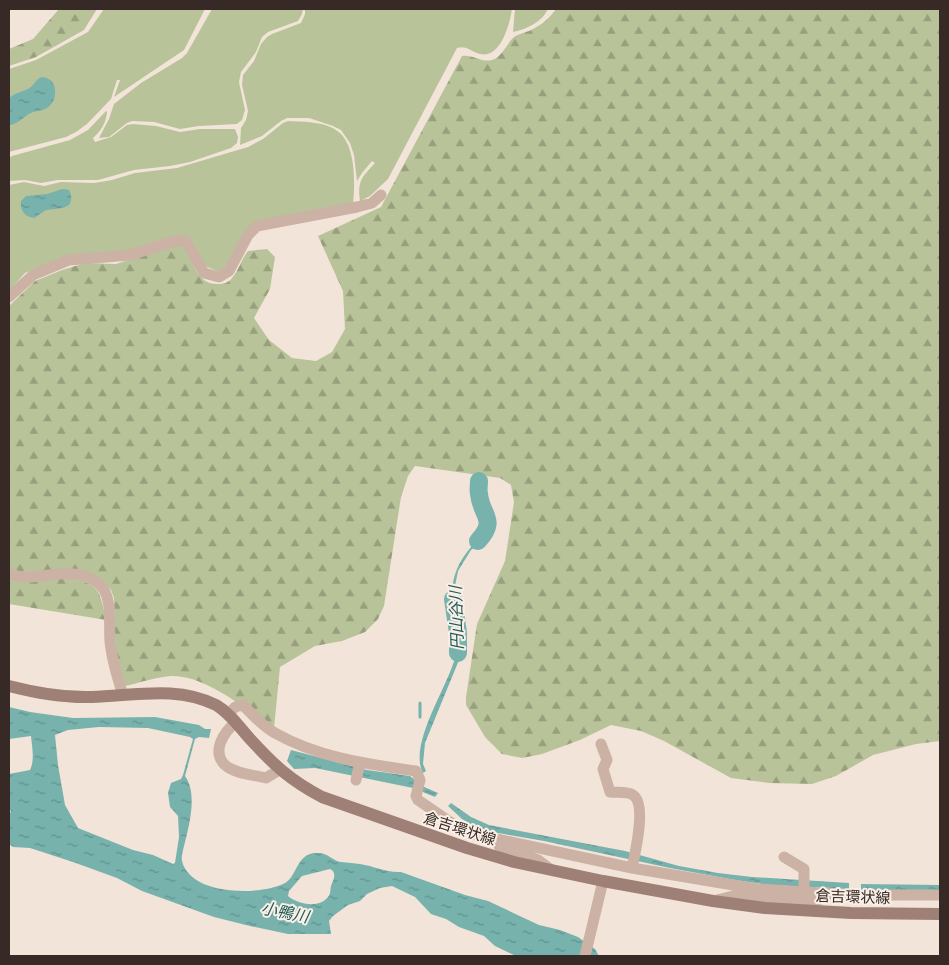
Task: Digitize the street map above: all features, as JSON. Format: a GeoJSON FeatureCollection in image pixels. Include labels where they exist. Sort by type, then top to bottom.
{"type":"FeatureCollection","features":[{"type":"Feature","properties":{"kind":"main road","name":"倉吉環状線"},"geometry":{"type":"LineString","coordinates":[[9,686],[35,693],[65,697],[177,693],[197,698],[216,706],[232,719],[279,770],[300,785],[322,797],[467,848],[602,885],[765,908],[851,913],[940,914]]}},
{"type":"Feature","properties":{"kind":"street"},"geometry":{"type":"LineString","coordinates":[[9,297],[33,275],[69,260],[130,255],[175,241],[186,241],[204,274],[219,277],[230,271],[248,235],[257,226],[349,209],[372,203],[381,195]]}},
{"type":"Feature","properties":{"kind":"street"},"geometry":{"type":"LineString","coordinates":[[9,574],[27,578],[72,573],[88,576],[99,583],[106,592],[110,605],[110,641],[113,666],[123,695]]}},
{"type":"Feature","properties":{"kind":"street"},"geometry":{"type":"LineString","coordinates":[[279,770],[266,778],[237,771],[225,765],[219,754],[220,745],[232,719],[235,707],[243,705],[274,733],[322,754],[360,763],[416,771],[420,780],[416,796],[418,800],[456,826],[473,834],[632,868],[757,889],[853,895],[940,895]]}},
{"type":"Feature","properties":{"kind":"street"},"geometry":{"type":"LineString","coordinates":[[601,744],[607,760],[603,769],[610,792],[631,793],[635,796],[640,808],[632,868]]}},
{"type":"Feature","properties":{"kind":"street"},"geometry":{"type":"LineString","coordinates":[[356,780],[360,763]]}},
{"type":"Feature","properties":{"kind":"street"},"geometry":{"type":"LineString","coordinates":[[473,834],[476,838],[538,860],[554,872]]}},
{"type":"Feature","properties":{"kind":"street"},"geometry":{"type":"LineString","coordinates":[[784,857],[804,869],[804,891]]}},
{"type":"Feature","properties":{"kind":"street"},"geometry":{"type":"LineString","coordinates":[[585,956],[602,885]]}},
{"type":"Feature","properties":{"kind":"street"},"geometry":{"type":"LineString","coordinates":[[713,901],[733,896],[819,900],[828,893]]}},
{"type":"Feature","properties":{"kind":"green space"},"geometry":{"type":"Polygon","coordinates":[[[59,9],[97,9],[84,30],[36,57],[9,66],[9,49],[33,39],[59,9]]]}},
{"type":"Feature","properties":{"kind":"green space"},"geometry":{"type":"Polygon","coordinates":[[[104,9],[205,9],[184,50],[114,97],[120,80],[117,80],[111,99],[87,124],[66,137],[9,152],[9,69],[36,60],[88,32],[104,9]]]}},
{"type":"Feature","properties":{"kind":"green space"},"geometry":{"type":"Polygon","coordinates":[[[212,9],[303,9],[298,21],[268,32],[262,37],[256,52],[241,72],[239,82],[245,110],[242,120],[237,124],[180,129],[154,122],[132,121],[109,137],[99,138],[114,104],[141,83],[182,58],[187,53],[212,9]]]}},
{"type":"Feature","properties":{"kind":"green space"},"geometry":{"type":"Polygon","coordinates":[[[305,9],[512,9],[507,31],[494,51],[480,54],[466,48],[457,48],[388,179],[370,196],[360,201],[360,184],[375,163],[372,161],[357,181],[354,155],[350,143],[341,130],[333,126],[309,118],[287,118],[262,136],[240,145],[241,128],[246,120],[248,111],[242,85],[243,75],[254,61],[261,44],[267,37],[301,23],[305,9]]]}},
{"type":"Feature","properties":{"kind":"green space"},"geometry":{"type":"Polygon","coordinates":[[[515,9],[548,9],[542,18],[534,24],[513,32],[515,9]]]}},
{"type":"Feature","properties":{"kind":"green space"},"geometry":{"type":"Polygon","coordinates":[[[556,9],[940,9],[940,741],[916,744],[873,755],[836,776],[812,784],[769,783],[731,778],[664,741],[641,731],[611,725],[580,740],[542,754],[522,758],[502,754],[485,737],[466,705],[477,624],[505,561],[514,502],[511,485],[500,478],[415,466],[408,476],[401,497],[384,606],[378,619],[365,632],[342,641],[315,646],[280,667],[274,728],[212,687],[185,677],[172,676],[126,686],[116,670],[114,598],[111,590],[103,581],[41,571],[24,572],[9,570],[9,306],[35,281],[85,263],[116,264],[178,244],[187,248],[194,267],[201,277],[211,283],[220,284],[232,278],[248,251],[267,249],[275,257],[270,289],[254,318],[269,340],[292,358],[316,361],[332,352],[345,329],[343,291],[318,236],[381,207],[462,56],[470,56],[488,61],[496,58],[514,37],[541,24],[556,9]]]}},
{"type":"Feature","properties":{"kind":"green space"},"geometry":{"type":"Polygon","coordinates":[[[106,111],[101,130],[93,138],[95,142],[111,137],[127,125],[133,124],[156,126],[180,132],[200,129],[235,129],[238,137],[237,143],[231,148],[190,162],[134,170],[98,180],[58,180],[41,183],[25,180],[9,181],[9,158],[70,140],[88,130],[106,111]]]}},
{"type":"Feature","properties":{"kind":"green space"},"geometry":{"type":"Polygon","coordinates":[[[288,121],[328,126],[340,133],[352,157],[353,204],[255,224],[223,270],[217,271],[205,266],[126,253],[37,268],[25,273],[9,291],[9,185],[24,182],[44,186],[61,182],[94,183],[135,173],[177,168],[248,147],[288,121]]]}},
{"type":"Feature","properties":{"kind":"green space"},"geometry":{"type":"Polygon","coordinates":[[[68,578],[86,582],[96,590],[102,601],[106,620],[9,604],[9,580],[31,581],[68,578]]]}},
{"type":"Feature","properties":{"kind":"water"},"geometry":{"type":"Polygon","coordinates":[[[42,77],[52,81],[54,85],[55,95],[53,102],[45,109],[31,113],[17,123],[9,125],[9,98],[30,88],[42,77]]]}},
{"type":"Feature","properties":{"kind":"water"},"geometry":{"type":"Polygon","coordinates":[[[63,189],[70,192],[71,201],[69,205],[63,208],[46,210],[34,218],[23,212],[21,201],[26,196],[47,194],[63,189]]]}},
{"type":"Feature","properties":{"kind":"water"},"geometry":{"type":"Polygon","coordinates":[[[488,521],[488,532],[485,540],[471,550],[458,571],[454,591],[456,622],[454,623],[452,594],[454,577],[461,561],[482,534],[488,521]]]}},
{"type":"Feature","properties":{"kind":"water"},"geometry":{"type":"Polygon","coordinates":[[[455,631],[459,631],[459,660],[425,743],[423,764],[426,771],[423,773],[420,761],[424,732],[456,655],[455,631]]]}},
{"type":"Feature","properties":{"kind":"water","name":"小鴨川"},"geometry":{"type":"Polygon","coordinates":[[[9,707],[73,718],[155,717],[211,729],[209,738],[199,737],[195,739],[185,776],[189,783],[192,801],[182,861],[188,872],[198,881],[226,890],[242,891],[272,888],[288,881],[305,857],[310,854],[321,853],[341,862],[401,872],[465,895],[488,901],[539,925],[578,937],[595,949],[599,956],[516,956],[495,946],[484,936],[431,914],[415,897],[392,886],[380,888],[367,894],[360,901],[348,905],[333,916],[329,921],[331,934],[288,934],[214,917],[142,891],[117,878],[73,862],[30,848],[13,847],[9,844],[9,816],[11,811],[9,809],[9,774],[30,770],[33,753],[31,736],[9,739],[9,707]],[[99,727],[68,730],[55,735],[65,805],[78,828],[133,850],[153,855],[173,864],[175,863],[179,837],[178,816],[170,807],[168,793],[171,783],[181,779],[183,775],[193,739],[148,728],[99,727]],[[330,869],[302,876],[289,891],[288,896],[308,904],[324,901],[330,895],[334,877],[333,871],[330,869]]]}},
{"type":"Feature","properties":{"kind":"water"},"geometry":{"type":"Polygon","coordinates":[[[291,750],[367,770],[410,776],[422,786],[438,793],[435,797],[413,788],[315,768],[294,769],[287,761],[291,750]]]}},
{"type":"Feature","properties":{"kind":"water"},"geometry":{"type":"Polygon","coordinates":[[[451,803],[471,817],[489,825],[625,851],[679,866],[718,873],[849,883],[849,889],[770,885],[735,880],[492,832],[474,826],[462,819],[448,806],[451,803]]]}},
{"type":"Feature","properties":{"kind":"water"},"geometry":{"type":"Polygon","coordinates":[[[861,884],[940,885],[940,891],[861,890],[861,884]]]}},
{"type":"Feature","properties":{"kind":"waterway","name":"円山谷川"},"geometry":{"type":"LineString","coordinates":[[478,541],[484,534],[488,522],[480,501],[479,481]]}},
{"type":"Feature","properties":{"kind":"waterway","name":"円山谷川"},"geometry":{"type":"LineString","coordinates":[[453,599],[458,633],[458,653]]}},
{"type":"Feature","properties":{"kind":"waterway"},"geometry":{"type":"LineString","coordinates":[[420,703],[420,717]]}}]}
